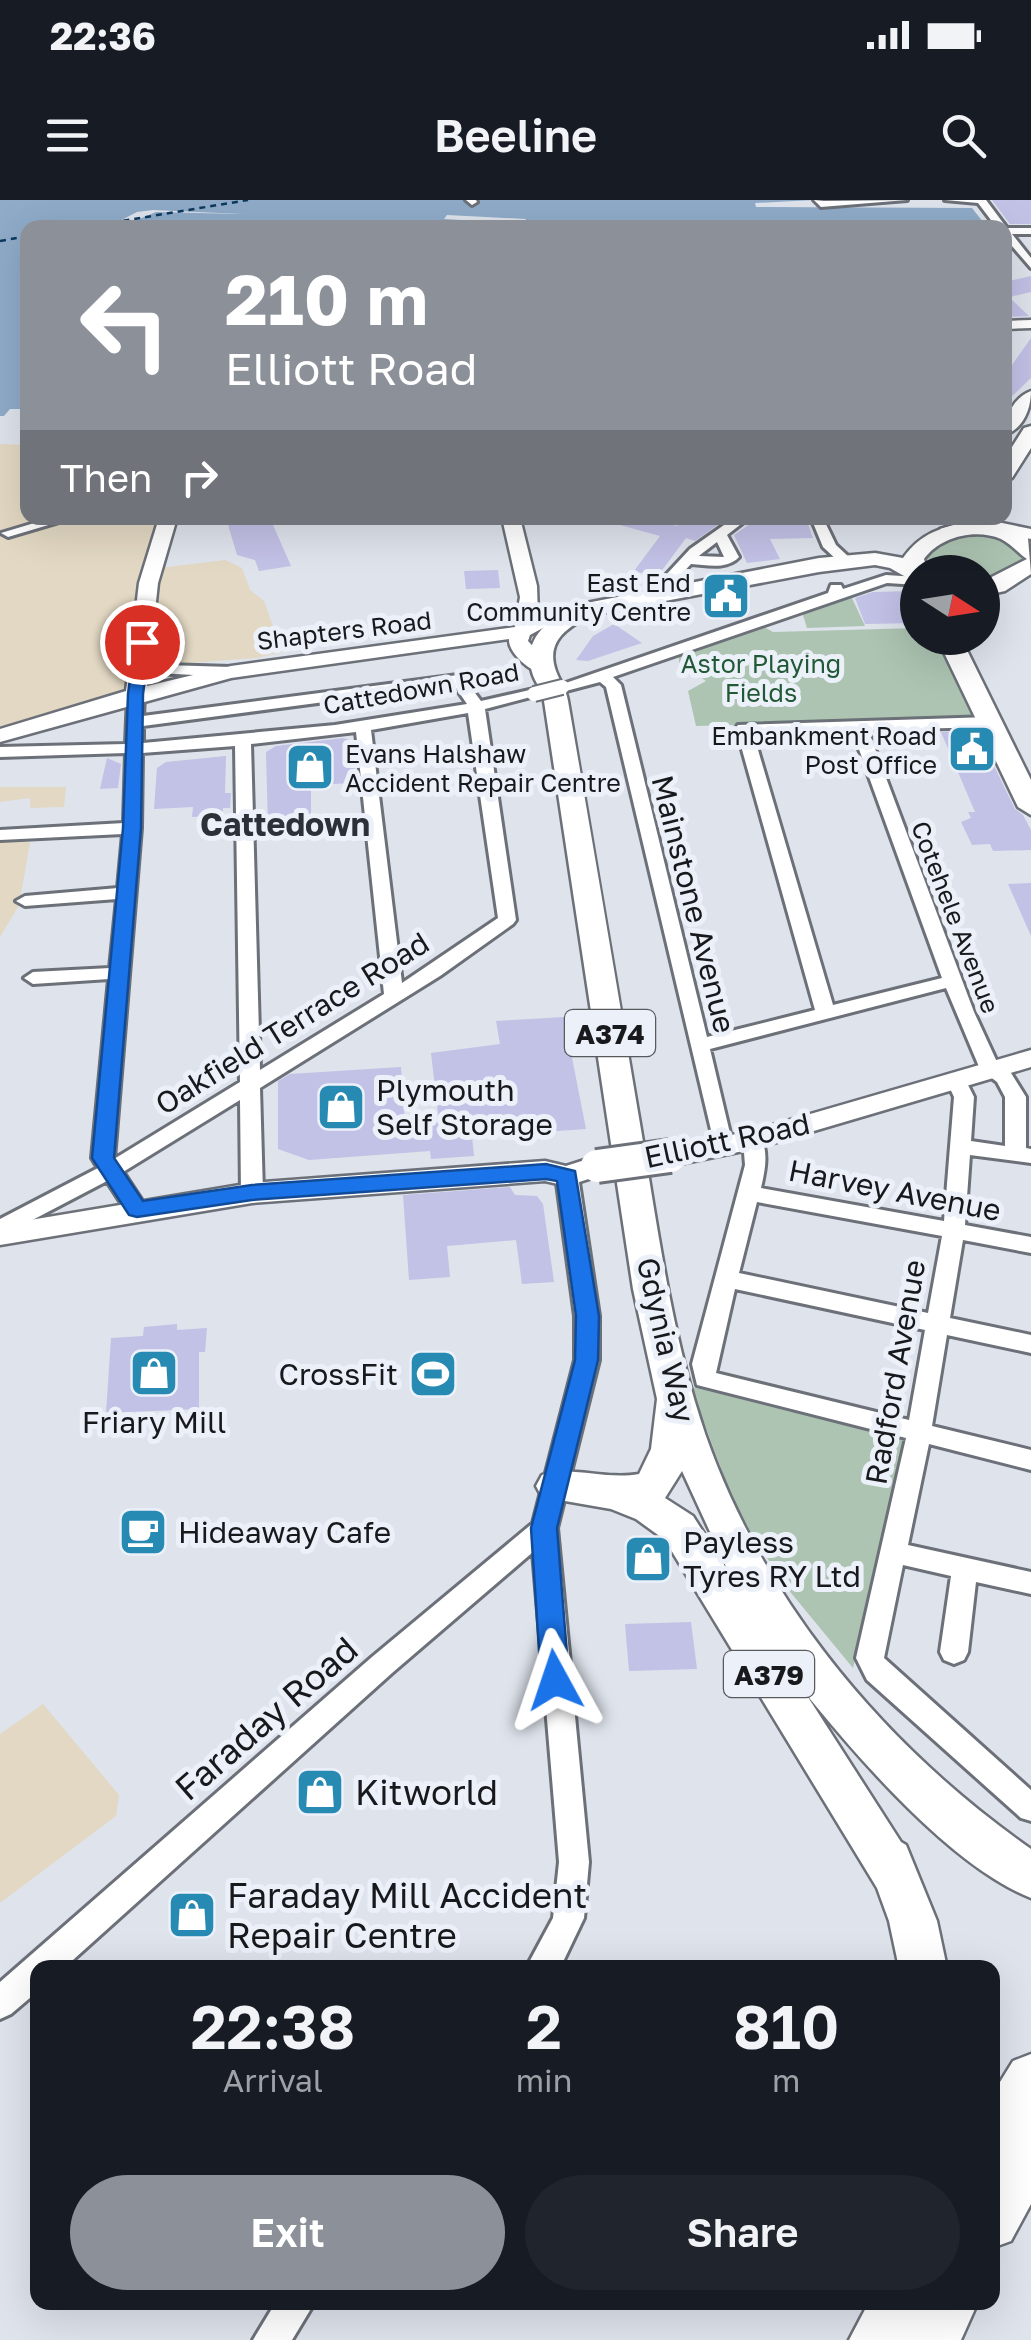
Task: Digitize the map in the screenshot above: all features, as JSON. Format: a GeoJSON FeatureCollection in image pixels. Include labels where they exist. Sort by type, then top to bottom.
{"type":"FeatureCollection","features":[{"type":"Feature","properties":{"kind":"main road"},"geometry":{"type":"LineString","coordinates":[[1012,420],[1031,397]]}},
{"type":"Feature","properties":{"kind":"main road"},"geometry":{"type":"LineString","coordinates":[[1017,463],[1031,432]]}},
{"type":"Feature","properties":{"kind":"main road"},"geometry":{"type":"LineString","coordinates":[[1008,528],[1031,554]]}},
{"type":"Feature","properties":{"kind":"main road","name":"Gdynia Way"},"geometry":{"type":"LineString","coordinates":[[557,679],[540,656],[545,638],[564,615],[830,557],[867,554],[939,531],[1008,528]]}},
{"type":"Feature","properties":{"kind":"main road"},"geometry":{"type":"LineString","coordinates":[[867,554],[909,544],[939,531]]}},
{"type":"Feature","properties":{"kind":"main road"},"geometry":{"type":"LineString","coordinates":[[917,555],[939,531]]}},
{"type":"Feature","properties":{"kind":"main road","name":"Gdynia Way"},"geometry":{"type":"LineString","coordinates":[[830,557],[882,558],[900,565]]}},
{"type":"Feature","properties":{"kind":"main road"},"geometry":{"type":"LineString","coordinates":[[1000,584],[1031,566]]}},
{"type":"Feature","properties":{"kind":"main road","name":"Gdynia Way"},"geometry":{"type":"LineString","coordinates":[[626,602],[580,621],[563,634],[555,651],[557,679],[650,1288],[688,1380],[690,1441],[722,1519],[783,1628],[882,1751],[958,1824],[1031,1876]]}},
{"type":"Feature","properties":{"kind":"main road"},"geometry":{"type":"LineString","coordinates":[[957,655],[1031,807]]}},
{"type":"Feature","properties":{"kind":"main road"},"geometry":{"type":"LineString","coordinates":[[970,655],[1031,777]]}},
{"type":"Feature","properties":{"kind":"main road"},"geometry":{"type":"LineString","coordinates":[[615,1494],[651,1487],[665,1466],[672,1420],[688,1380]]}},
{"type":"Feature","properties":{"kind":"main road","name":"A379"},"geometry":{"type":"LineString","coordinates":[[556,1486],[615,1494],[650,1508],[679,1528],[899,1881]]}},
{"type":"Feature","properties":{"kind":"main road","name":"A379"},"geometry":{"type":"LineString","coordinates":[[783,1628],[817,1708],[871,1812],[899,1881],[922,1960]]}},
{"type":"Feature","properties":{"kind":"main road"},"geometry":{"type":"LineString","coordinates":[[1000,2130],[1031,2078]]}},
{"type":"Feature","properties":{"kind":"main road"},"geometry":{"type":"LineString","coordinates":[[1000,2208],[1031,2152]]}},
{"type":"Feature","properties":{"kind":"main road"},"geometry":{"type":"LineString","coordinates":[[897,2323],[930,2310]]}},
{"type":"Feature","properties":{"kind":"street"},"geometry":{"type":"LineString","coordinates":[[820,202],[902,200]]}},
{"type":"Feature","properties":{"kind":"street"},"geometry":{"type":"LineString","coordinates":[[950,200],[981,200],[996,220]]}},
{"type":"Feature","properties":{"kind":"street"},"geometry":{"type":"LineString","coordinates":[[1012,240],[1031,265]]}},
{"type":"Feature","properties":{"kind":"street"},"geometry":{"type":"LineString","coordinates":[[8,533],[38,525]]}},
{"type":"Feature","properties":{"kind":"street"},"geometry":{"type":"LineString","coordinates":[[137,1210],[103,1158],[132,828],[142,599],[165,525]]}},
{"type":"Feature","properties":{"kind":"street"},"geometry":{"type":"LineString","coordinates":[[514,525],[530,602],[522,642]]}},
{"type":"Feature","properties":{"kind":"street"},"geometry":{"type":"LineString","coordinates":[[672,576],[686,560],[732,525]]}},
{"type":"Feature","properties":{"kind":"street"},"geometry":{"type":"LineString","coordinates":[[819,525],[830,557]]}},
{"type":"Feature","properties":{"kind":"street"},"geometry":{"type":"LineString","coordinates":[[686,560],[727,561],[732,557],[720,534]]}},
{"type":"Feature","properties":{"kind":"street","name":"Cattedown Road"},"geometry":{"type":"LineString","coordinates":[[0,752],[42,744],[134,751],[243,741],[519,698],[557,679],[605,678],[836,592],[900,579]]}},
{"type":"Feature","properties":{"kind":"street"},"geometry":{"type":"LineString","coordinates":[[530,602],[536,611],[564,615]]}},
{"type":"Feature","properties":{"kind":"street"},"geometry":{"type":"LineString","coordinates":[[522,642],[564,615]]}},
{"type":"Feature","properties":{"kind":"street","name":"Shapters Road"},"geometry":{"type":"LineString","coordinates":[[142,642],[152,666],[162,670],[231,672]]}},
{"type":"Feature","properties":{"kind":"street","name":"Shapters Road"},"geometry":{"type":"LineString","coordinates":[[0,736],[136,694],[231,672],[464,642],[522,642]]}},
{"type":"Feature","properties":{"kind":"street"},"geometry":{"type":"LineString","coordinates":[[522,642],[557,679]]}},
{"type":"Feature","properties":{"kind":"street","name":"Mainstone Avenue"},"geometry":{"type":"LineString","coordinates":[[605,678],[613,685],[724,1146]]}},
{"type":"Feature","properties":{"kind":"street"},"geometry":{"type":"LineString","coordinates":[[136,722],[458,680],[477,706]]}},
{"type":"Feature","properties":{"kind":"street"},"geometry":{"type":"LineString","coordinates":[[314,701],[320,731]]}},
{"type":"Feature","properties":{"kind":"street","name":"Oakfield Terrace Road"},"geometry":{"type":"LineString","coordinates":[[0,1232],[113,1168],[394,996],[507,920],[477,706]]}},
{"type":"Feature","properties":{"kind":"street"},"geometry":{"type":"LineString","coordinates":[[826,1012],[744,728],[990,722]]}},
{"type":"Feature","properties":{"kind":"street"},"geometry":{"type":"LineString","coordinates":[[363,725],[394,996]]}},
{"type":"Feature","properties":{"kind":"street","name":"Cotehele Avenue"},"geometry":{"type":"LineString","coordinates":[[858,726],[952,980],[992,1069],[1010,1081],[1019,1102],[1023,1155]]}},
{"type":"Feature","properties":{"kind":"street"},"geometry":{"type":"LineString","coordinates":[[243,741],[252,1192]]}},
{"type":"Feature","properties":{"kind":"street"},"geometry":{"type":"LineString","coordinates":[[0,835],[132,828]]}},
{"type":"Feature","properties":{"kind":"street"},"geometry":{"type":"LineString","coordinates":[[25,901],[125,892]]}},
{"type":"Feature","properties":{"kind":"street"},"geometry":{"type":"LineString","coordinates":[[33,978],[120,973]]}},
{"type":"Feature","properties":{"kind":"street"},"geometry":{"type":"LineString","coordinates":[[701,1045],[952,980]]}},
{"type":"Feature","properties":{"kind":"street","name":"Elliott Road"},"geometry":{"type":"LineString","coordinates":[[0,1232],[252,1192],[546,1172],[567,1176],[597,1166],[752,1140],[1031,1058]]}},
{"type":"Feature","properties":{"kind":"street","name":"Radford Avenue"},"geometry":{"type":"LineString","coordinates":[[957,1082],[964,1097],[954,1228],[919,1433],[870,1658],[877,1672],[1031,1808]]}},
{"type":"Feature","properties":{"kind":"street"},"geometry":{"type":"LineString","coordinates":[[688,1380],[704,1364],[727,1279],[756,1165],[752,1140]]}},
{"type":"Feature","properties":{"kind":"street"},"geometry":{"type":"LineString","coordinates":[[960,1146],[1023,1155]]}},
{"type":"Feature","properties":{"kind":"street"},"geometry":{"type":"LineString","coordinates":[[547,1960],[565,1934],[574,1905],[574,1862],[544,1528],[586,1360],[587,1316],[567,1176]]}},
{"type":"Feature","properties":{"kind":"street","name":"Harvey Avenue"},"geometry":{"type":"LineString","coordinates":[[748,1193],[1031,1245]]}},
{"type":"Feature","properties":{"kind":"street"},"geometry":{"type":"LineString","coordinates":[[727,1279],[1031,1344]]}},
{"type":"Feature","properties":{"kind":"street"},"geometry":{"type":"LineString","coordinates":[[688,1380],[1031,1460]]}},
{"type":"Feature","properties":{"kind":"street","name":"Faraday Road"},"geometry":{"type":"LineString","coordinates":[[49,1960],[544,1528]]}},
{"type":"Feature","properties":{"kind":"street"},"geometry":{"type":"LineString","coordinates":[[894,1552],[1031,1584]]}},
{"type":"Feature","properties":{"kind":"street"},"geometry":{"type":"LineString","coordinates":[[954,1652],[966,1568]]}},
{"type":"Feature","properties":{"kind":"street","name":"Faraday Road"},"geometry":{"type":"LineString","coordinates":[[0,2003],[30,1977]]}},
{"type":"Feature","properties":{"kind":"street"},"geometry":{"type":"LineString","coordinates":[[271,2340],[292,2310]]}},
{"type":"Feature","properties":{"kind":"shaded area"},"geometry":{"type":"Polygon","coordinates":[[[0,444],[20,445],[20,525],[162,525],[144,570],[225,560],[242,568],[250,590],[264,601],[282,652],[257,658],[176,664],[127,694],[0,731],[0,444]]]}},
{"type":"Feature","properties":{"kind":"shaded area"},"geometry":{"type":"Polygon","coordinates":[[[0,787],[66,787],[64,807],[30,808],[30,798],[0,802],[0,787]]]}},
{"type":"Feature","properties":{"kind":"shaded area"},"geometry":{"type":"Polygon","coordinates":[[[0,828],[30,843],[19,905],[0,937],[0,828]]]}},
{"type":"Feature","properties":{"kind":"shaded area"},"geometry":{"type":"Polygon","coordinates":[[[43,1704],[119,1795],[116,1816],[0,1903],[0,1734],[43,1704]]]}},
{"type":"Feature","properties":{"kind":"green space"},"geometry":{"type":"Polygon","coordinates":[[[969,535],[1010,539],[1026,556],[1022,565],[1000,576],[1000,555],[929,555],[942,543],[969,535]]]}},
{"type":"Feature","properties":{"kind":"green space"},"geometry":{"type":"Polygon","coordinates":[[[851,596],[865,626],[807,628],[802,612],[851,596]]]}},
{"type":"Feature","properties":{"kind":"green space","name":"Astor Playing Fields"},"geometry":{"type":"Polygon","coordinates":[[[764,627],[773,632],[900,628],[900,655],[952,655],[983,718],[696,726],[688,691],[706,681],[679,662],[679,657],[764,627]]]}},
{"type":"Feature","properties":{"kind":"green space"},"geometry":{"type":"Polygon","coordinates":[[[691,1387],[910,1437],[853,1668],[787,1588],[737,1512],[691,1387]]]}},
{"type":"Feature","properties":{"kind":"water"},"geometry":{"type":"Polygon","coordinates":[[[0,200],[814,200],[755,203],[756,207],[972,208],[981,220],[525,220],[447,215],[444,219],[461,220],[137,220],[156,212],[242,214],[153,210],[122,220],[20,220],[20,409],[10,409],[0,416],[0,200]]]}},
{"type":"Feature","properties":{"kind":"building"},"geometry":{"type":"Polygon","coordinates":[[[992,200],[1031,200],[1031,224],[1012,224],[1012,220],[1007,220],[992,200]]]}},
{"type":"Feature","properties":{"kind":"building"},"geometry":{"type":"Polygon","coordinates":[[[1031,276],[1031,292],[1012,296],[1012,280],[1031,276]]]}},
{"type":"Feature","properties":{"kind":"building"},"geometry":{"type":"Polygon","coordinates":[[[1012,300],[1029,316],[1012,317],[1012,300]]]}},
{"type":"Feature","properties":{"kind":"building"},"geometry":{"type":"Polygon","coordinates":[[[1031,338],[1031,378],[1012,396],[1012,365],[1031,338]]]}},
{"type":"Feature","properties":{"kind":"building"},"geometry":{"type":"Polygon","coordinates":[[[228,525],[273,525],[291,566],[259,571],[255,560],[237,555],[228,525]]]}},
{"type":"Feature","properties":{"kind":"building"},"geometry":{"type":"Polygon","coordinates":[[[620,525],[717,525],[695,541],[686,538],[657,577],[634,571],[660,536],[620,525]]]}},
{"type":"Feature","properties":{"kind":"building"},"geometry":{"type":"Polygon","coordinates":[[[749,525],[808,525],[813,538],[770,539],[780,559],[747,563],[734,535],[749,525]]]}},
{"type":"Feature","properties":{"kind":"building"},"geometry":{"type":"Polygon","coordinates":[[[498,570],[500,588],[466,589],[464,571],[498,570]]]}},
{"type":"Feature","properties":{"kind":"building"},"geometry":{"type":"Polygon","coordinates":[[[900,591],[900,623],[865,624],[855,598],[873,592],[900,591]]]}},
{"type":"Feature","properties":{"kind":"building"},"geometry":{"type":"Polygon","coordinates":[[[614,624],[642,643],[588,661],[576,660],[593,636],[614,624]]]}},
{"type":"Feature","properties":{"kind":"building"},"geometry":{"type":"Polygon","coordinates":[[[977,731],[1015,809],[1031,830],[1031,850],[993,851],[990,844],[972,845],[961,822],[971,818],[968,812],[975,812],[941,732],[977,731]]]}},
{"type":"Feature","properties":{"kind":"building","name":"Evans Halshaw Accident Repair Centre"},"geometry":{"type":"Polygon","coordinates":[[[343,738],[353,741],[355,783],[311,785],[311,824],[268,826],[266,752],[276,746],[343,738]]]}},
{"type":"Feature","properties":{"kind":"building"},"geometry":{"type":"Polygon","coordinates":[[[226,756],[225,793],[231,793],[230,808],[223,808],[223,815],[192,817],[193,807],[154,809],[157,768],[166,762],[226,756]]]}},
{"type":"Feature","properties":{"kind":"building"},"geometry":{"type":"Polygon","coordinates":[[[107,758],[121,764],[118,788],[100,789],[107,758]]]}},
{"type":"Feature","properties":{"kind":"building"},"geometry":{"type":"Polygon","coordinates":[[[1031,883],[1031,936],[1008,884],[1031,883]]]}},
{"type":"Feature","properties":{"kind":"building"},"geometry":{"type":"Polygon","coordinates":[[[564,1017],[586,1129],[472,1137],[474,1156],[431,1159],[430,1151],[309,1160],[278,1149],[278,1081],[290,1074],[401,1067],[405,1124],[439,1122],[431,1053],[500,1044],[496,1021],[564,1017]]]}},
{"type":"Feature","properties":{"kind":"building","name":"Plymouth Self Storage"},"geometry":{"type":"Polygon","coordinates":[[[510,1187],[515,1195],[537,1196],[543,1204],[554,1282],[522,1284],[516,1240],[447,1246],[450,1277],[409,1280],[403,1195],[510,1187]]]}},
{"type":"Feature","properties":{"kind":"building","name":"Friary Mill"},"geometry":{"type":"Polygon","coordinates":[[[177,1324],[177,1330],[207,1328],[205,1352],[199,1352],[199,1409],[106,1413],[111,1338],[143,1336],[144,1327],[177,1324]]]}},
{"type":"Feature","properties":{"kind":"building","name":"Payless Tyres RY Ltd"},"geometry":{"type":"Polygon","coordinates":[[[650,1544],[664,1566],[645,1574],[631,1552],[650,1544]]]}},
{"type":"Feature","properties":{"kind":"building"},"geometry":{"type":"Polygon","coordinates":[[[691,1622],[697,1669],[629,1671],[625,1624],[691,1622]]]}},
{"type":"Feature","properties":{"kind":"ferry route"},"geometry":{"type":"LineString","coordinates":[[128,220],[248,200]]}},
{"type":"Feature","properties":{"kind":"ferry route"},"geometry":{"type":"LineString","coordinates":[[0,241],[20,237]]}},
{"type":"Feature","properties":{"kind":"place","name":"East End Community Centre"},"geometry":{"type":"Point","coordinates":[726,596]}},
{"type":"Feature","properties":{"kind":"place","name":"Embankment Road Post Office"},"geometry":{"type":"Point","coordinates":[972,749]}},
{"type":"Feature","properties":{"kind":"place","name":"Evans Halshaw Accident Repair Centre"},"geometry":{"type":"Point","coordinates":[310,767]}},
{"type":"Feature","properties":{"kind":"place","name":"Plymouth Self Storage"},"geometry":{"type":"Point","coordinates":[341,1107]}},
{"type":"Feature","properties":{"kind":"place","name":"Friary Mill"},"geometry":{"type":"Point","coordinates":[154,1373]}},
{"type":"Feature","properties":{"kind":"place","name":"CrossFit"},"geometry":{"type":"Point","coordinates":[433,1374]}},
{"type":"Feature","properties":{"kind":"place","name":"Hideaway Cafe"},"geometry":{"type":"Point","coordinates":[143,1532]}},
{"type":"Feature","properties":{"kind":"place","name":"Payless Tyres RY Ltd"},"geometry":{"type":"Point","coordinates":[648,1559]}},
{"type":"Feature","properties":{"kind":"place","name":"Kitworld"},"geometry":{"type":"Point","coordinates":[320,1792]}},
{"type":"Feature","properties":{"kind":"place","name":"Faraday Mill Accident Repair Centre"},"geometry":{"type":"Point","coordinates":[192,1915]}},
{"type":"Feature","properties":{"kind":"district","name":"Cattedown"},"geometry":{"type":"Point","coordinates":[285,824]}},
{"type":"Feature","properties":{"kind":"route"},"geometry":{"type":"LineString","coordinates":[[142,642],[136,694],[132,828],[103,1158],[137,1210],[252,1192],[546,1172],[567,1176],[587,1316],[586,1360],[544,1528],[555,1680]]}}]}
